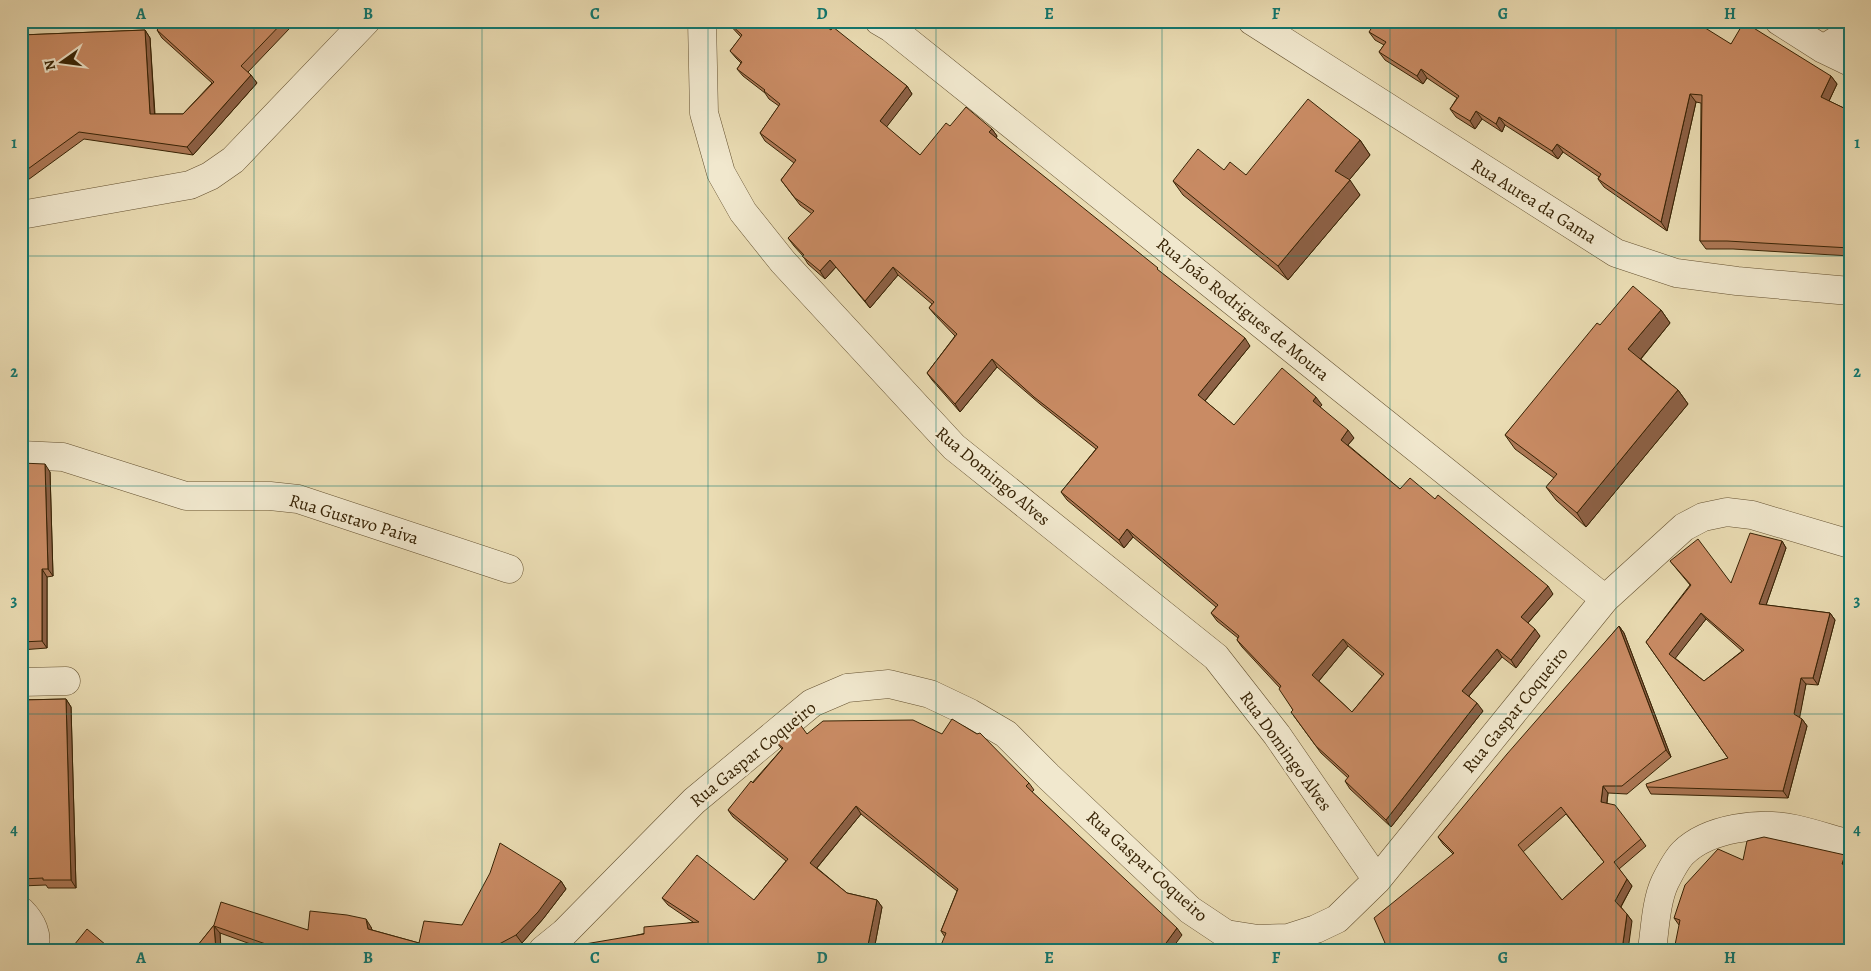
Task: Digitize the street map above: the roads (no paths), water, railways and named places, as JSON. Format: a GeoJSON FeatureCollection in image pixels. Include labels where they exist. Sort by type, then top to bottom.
{"type":"FeatureCollection","features":[{"type":"Feature","properties":{"kind":"street"},"geometry":{"type":"LineString","coordinates":[[21,214],[190,185],[210,176],[233,160],[366,21]]}},
{"type":"Feature","properties":{"kind":"street","name":"Rua Domingo Alves"},"geometry":{"type":"LineString","coordinates":[[702,21],[704,113],[721,173],[749,219],[783,262],[954,447],[1216,657],[1277,735],[1377,880]]}},
{"type":"Feature","properties":{"kind":"street","name":"Rua João Rodrigues de Moura"},"geometry":{"type":"LineString","coordinates":[[879,21],[899,34],[1605,599]]}},
{"type":"Feature","properties":{"kind":"street","name":"Rua Aurea da Gama"},"geometry":{"type":"LineString","coordinates":[[1252,21],[1616,253],[1676,273],[1737,281],[1850,291]]}},
{"type":"Feature","properties":{"kind":"street"},"geometry":{"type":"LineString","coordinates":[[1779,21],[1823,49],[1850,62]]}},
{"type":"Feature","properties":{"kind":"street"},"geometry":{"type":"LineString","coordinates":[[1823,49],[1850,32]]}},
{"type":"Feature","properties":{"kind":"street","name":"Rua Gustavo Paiva"},"geometry":{"type":"LineString","coordinates":[[21,455],[63,457],[186,496],[270,496],[298,499],[509,569]]}},
{"type":"Feature","properties":{"kind":"street","name":"Rua Gaspar Coqueiro"},"geometry":{"type":"LineString","coordinates":[[543,950],[564,933],[694,801],[812,703],[847,688],[888,684],[930,694],[970,713],[1006,734],[1190,910],[1226,934],[1258,939],[1288,938],[1316,929],[1337,919],[1377,880],[1605,599],[1684,527],[1703,517],[1728,512],[1752,515],[1850,544]]}},
{"type":"Feature","properties":{"kind":"street"},"geometry":{"type":"LineString","coordinates":[[21,682],[66,681]]}},
{"type":"Feature","properties":{"kind":"street"},"geometry":{"type":"LineString","coordinates":[[1652,950],[1656,917],[1664,884],[1682,854],[1705,837],[1733,829],[1760,826],[1793,828],[1850,844]]}},
{"type":"Feature","properties":{"kind":"street"},"geometry":{"type":"LineString","coordinates":[[21,911],[30,919],[35,932],[33,950]]}}]}
